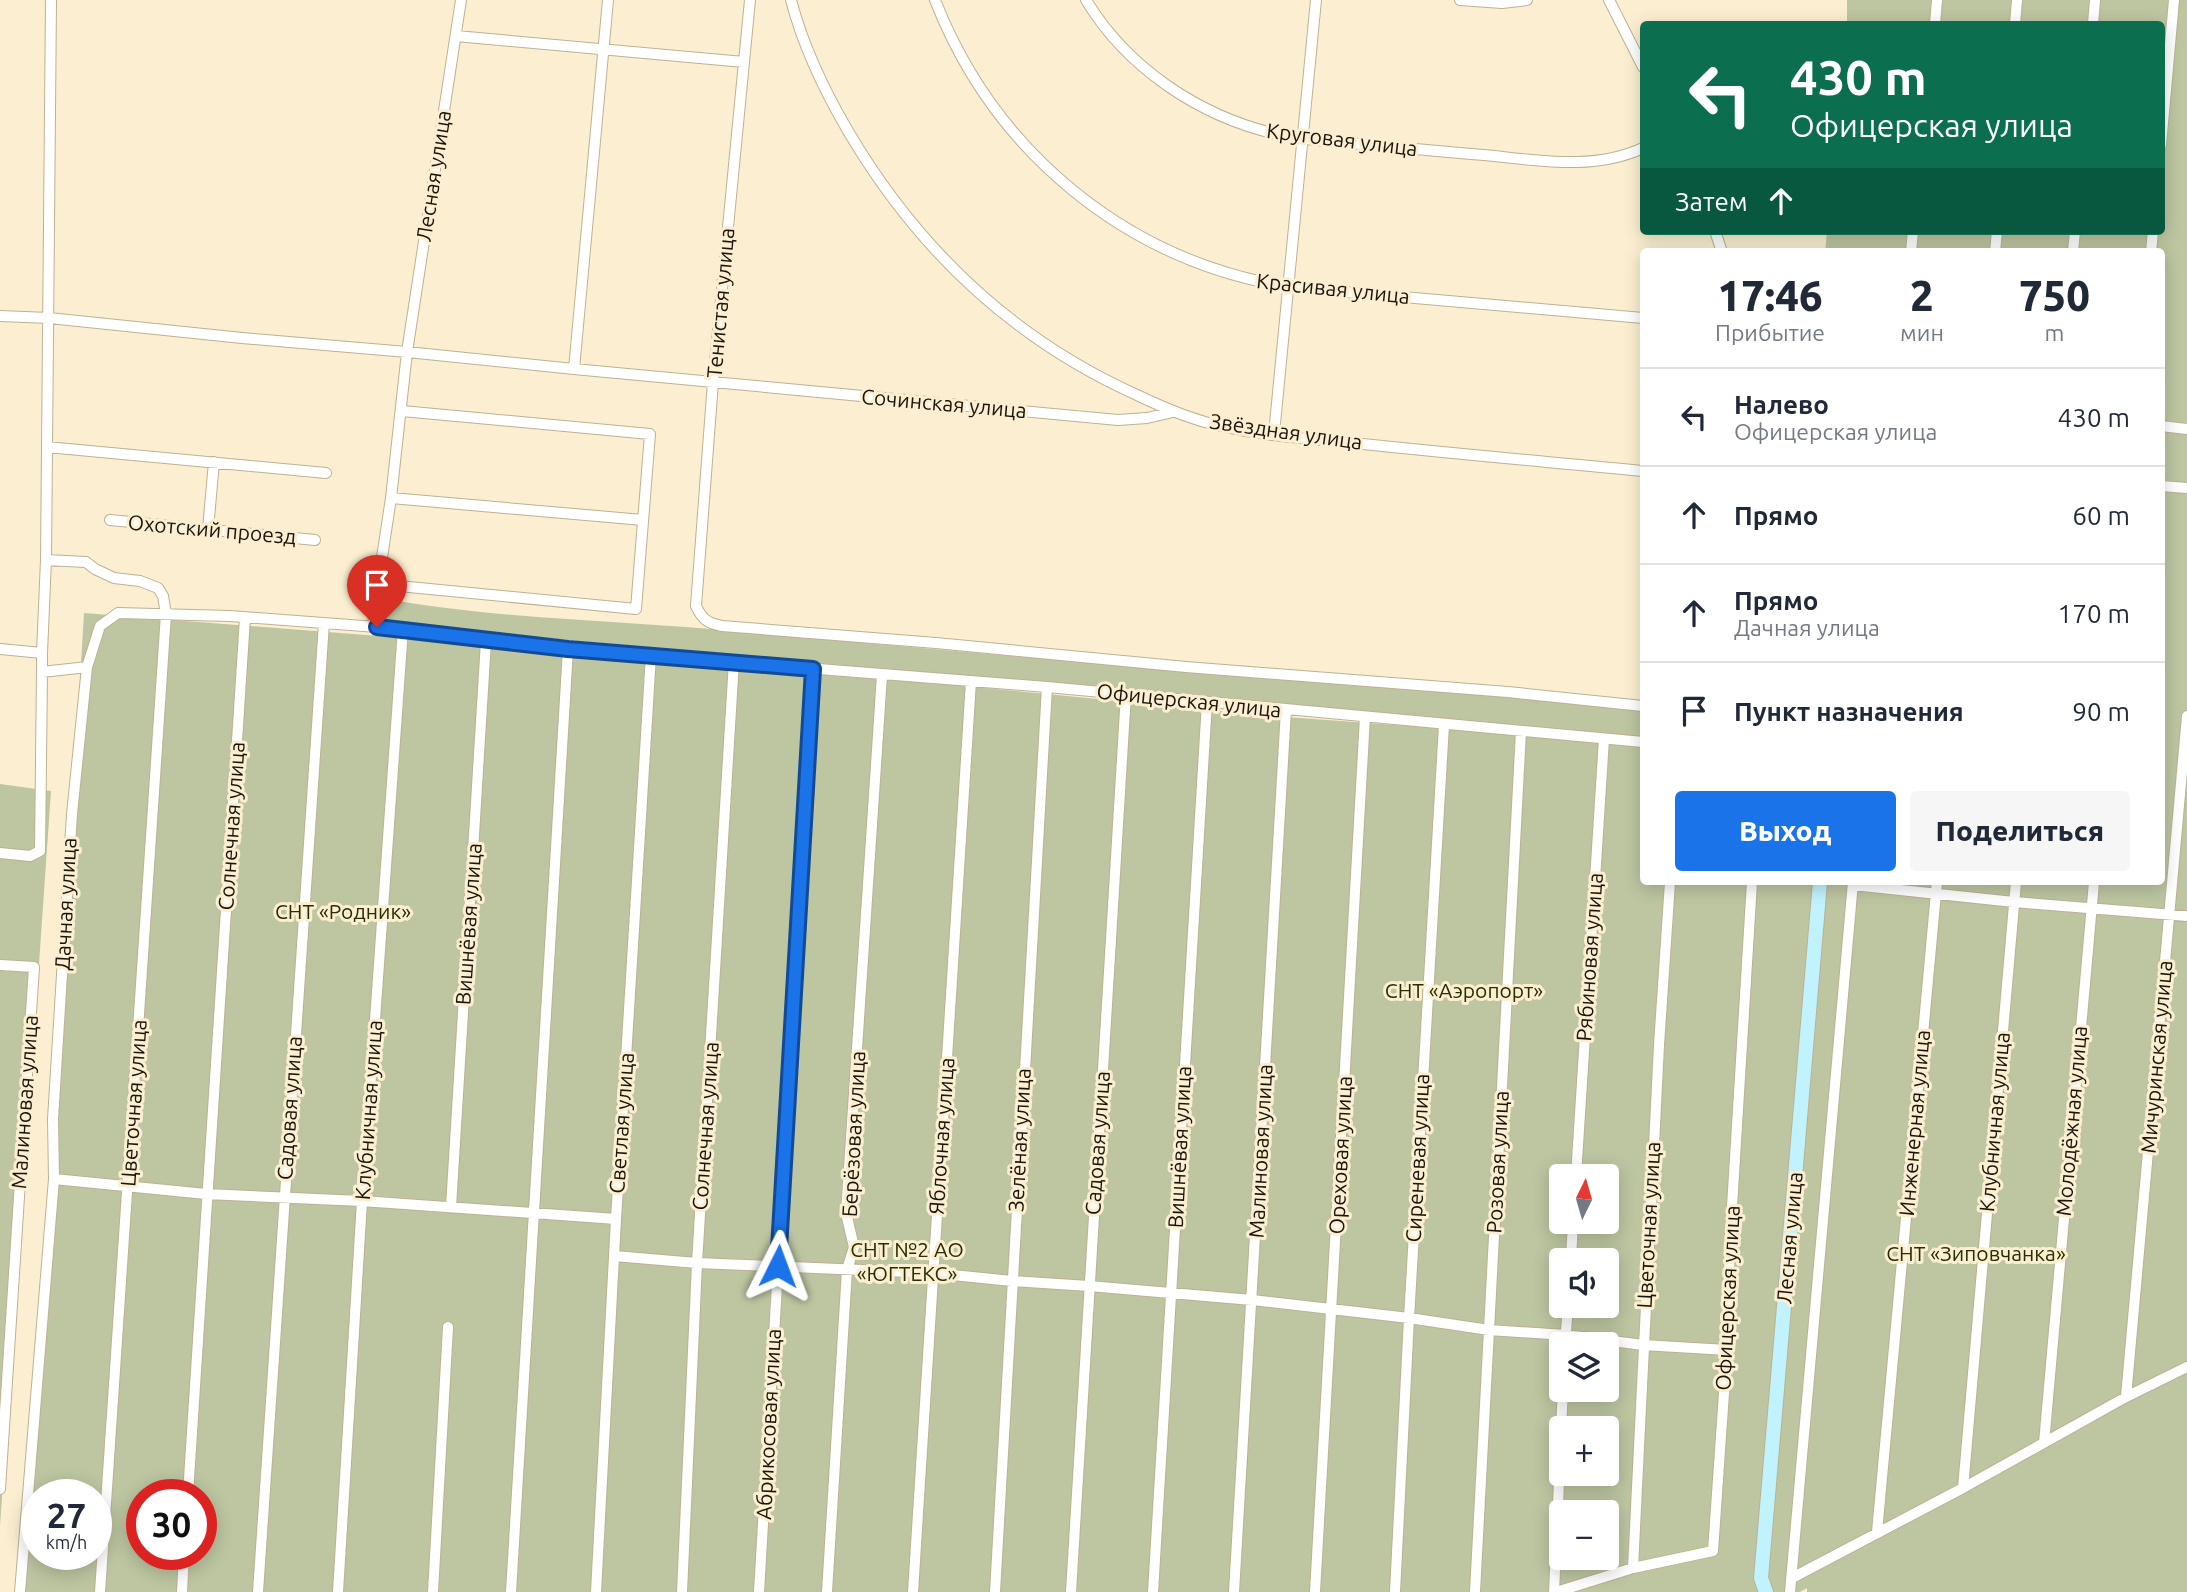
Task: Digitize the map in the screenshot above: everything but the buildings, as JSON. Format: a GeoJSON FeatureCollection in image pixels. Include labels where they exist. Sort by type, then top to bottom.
{"type":"FeatureCollection","features":[{"type":"Feature","properties":{"kind":"street"},"geometry":{"type":"LineString","coordinates":[[0,853],[30,856],[40,851],[46,560],[51,0]]}},
{"type":"Feature","properties":{"kind":"street","name":"Лесная улица"},"geometry":{"type":"LineString","coordinates":[[461,0],[408,352],[378,584],[636,609],[643,520]]}},
{"type":"Feature","properties":{"kind":"street"},"geometry":{"type":"LineString","coordinates":[[574,369],[608,0]]}},
{"type":"Feature","properties":{"kind":"street","name":"Тенистая улица"},"geometry":{"type":"LineString","coordinates":[[750,0],[713,382],[696,606],[708,623],[1640,706]]}},
{"type":"Feature","properties":{"kind":"street","name":"Звёздная улица"},"geometry":{"type":"LineString","coordinates":[[791,0],[813,63],[834,107],[889,195],[938,254],[987,302],[1022,329],[1080,366],[1173,412],[1221,426],[1274,435],[1640,471]]}},
{"type":"Feature","properties":{"kind":"street","name":"Красивая улица"},"geometry":{"type":"LineString","coordinates":[[935,0],[947,29],[980,89],[1011,129],[1071,188],[1104,214],[1153,244],[1193,262],[1250,281],[1289,287],[1640,318]]}},
{"type":"Feature","properties":{"kind":"street","name":"Круговая улица"},"geometry":{"type":"LineString","coordinates":[[1086,0],[1117,43],[1161,82],[1212,112],[1279,135],[1555,162],[1600,162],[1640,149]]}},
{"type":"Feature","properties":{"kind":"street"},"geometry":{"type":"LineString","coordinates":[[1274,435],[1316,0]]}},
{"type":"Feature","properties":{"kind":"street"},"geometry":{"type":"LineString","coordinates":[[1460,0],[1502,4],[1527,0]]}},
{"type":"Feature","properties":{"kind":"street"},"geometry":{"type":"LineString","coordinates":[[1609,0],[1640,61]]}},
{"type":"Feature","properties":{"kind":"street"},"geometry":{"type":"LineString","coordinates":[[1935,21],[1937,0]]}},
{"type":"Feature","properties":{"kind":"street"},"geometry":{"type":"LineString","coordinates":[[2015,21],[2017,0]]}},
{"type":"Feature","properties":{"kind":"street"},"geometry":{"type":"LineString","coordinates":[[2093,21],[2095,0]]}},
{"type":"Feature","properties":{"kind":"street"},"geometry":{"type":"LineString","coordinates":[[2165,100],[2174,0]]}},
{"type":"Feature","properties":{"kind":"street"},"geometry":{"type":"LineString","coordinates":[[456,36],[744,62]]}},
{"type":"Feature","properties":{"kind":"street","name":"Сочинская улица"},"geometry":{"type":"LineString","coordinates":[[0,316],[49,318],[1118,420],[1147,418],[1173,412]]}},
{"type":"Feature","properties":{"kind":"street"},"geometry":{"type":"LineString","coordinates":[[391,498],[643,520],[650,435],[401,411]]}},
{"type":"Feature","properties":{"kind":"street"},"geometry":{"type":"LineString","coordinates":[[2165,426],[2187,429]]}},
{"type":"Feature","properties":{"kind":"street"},"geometry":{"type":"LineString","coordinates":[[47,447],[326,472]]}},
{"type":"Feature","properties":{"kind":"street"},"geometry":{"type":"LineString","coordinates":[[208,529],[214,462]]}},
{"type":"Feature","properties":{"kind":"street"},"geometry":{"type":"LineString","coordinates":[[2165,486],[2187,488]]}},
{"type":"Feature","properties":{"kind":"street","name":"Охотский проезд"},"geometry":{"type":"LineString","coordinates":[[110,520],[314,540]]}},
{"type":"Feature","properties":{"kind":"street"},"geometry":{"type":"LineString","coordinates":[[46,560],[86,562],[114,578],[140,580],[158,588],[163,596],[166,614]]}},
{"type":"Feature","properties":{"kind":"street","name":"Дачная улица"},"geometry":{"type":"LineString","coordinates":[[20,1592],[54,1179],[53,1119],[72,814],[86,667],[100,626],[118,613],[230,615],[403,629],[486,641],[651,655]]}},
{"type":"Feature","properties":{"kind":"street","name":"Цветочная улица"},"geometry":{"type":"LineString","coordinates":[[100,1592],[166,614]]}},
{"type":"Feature","properties":{"kind":"street","name":"Солнечная улица"},"geometry":{"type":"LineString","coordinates":[[189,1479],[246,618]]}},
{"type":"Feature","properties":{"kind":"street","name":"Садовая улица"},"geometry":{"type":"LineString","coordinates":[[258,1592],[324,624]]}},
{"type":"Feature","properties":{"kind":"street","name":"Клубничная улица"},"geometry":{"type":"LineString","coordinates":[[338,1592],[362,1201],[403,629]]}},
{"type":"Feature","properties":{"kind":"street","name":"Вишнёвая улица"},"geometry":{"type":"LineString","coordinates":[[452,1207],[486,641]]}},
{"type":"Feature","properties":{"kind":"street"},"geometry":{"type":"LineString","coordinates":[[0,649],[43,653]]}},
{"type":"Feature","properties":{"kind":"street"},"geometry":{"type":"LineString","coordinates":[[511,1592],[568,649]]}},
{"type":"Feature","properties":{"kind":"street","name":"Офицерская улица"},"geometry":{"type":"LineString","coordinates":[[651,655],[1047,687],[1640,742]]}},
{"type":"Feature","properties":{"kind":"street","name":"Светлая улица"},"geometry":{"type":"LineString","coordinates":[[596,1592],[651,655]]}},
{"type":"Feature","properties":{"kind":"street","name":"Солнечная улица"},"geometry":{"type":"LineString","coordinates":[[682,1592],[697,1263],[734,661]]}},
{"type":"Feature","properties":{"kind":"street"},"geometry":{"type":"LineString","coordinates":[[42,672],[86,667]]}},
{"type":"Feature","properties":{"kind":"street","name":"Абрикосовая улица"},"geometry":{"type":"LineString","coordinates":[[759,1592],[813,669]]}},
{"type":"Feature","properties":{"kind":"street","name":"Берёзовая улица"},"geometry":{"type":"LineString","coordinates":[[827,1592],[847,1270],[854,1247],[846,1213],[882,675]]}},
{"type":"Feature","properties":{"kind":"street","name":"Яблочная улица"},"geometry":{"type":"LineString","coordinates":[[913,1592],[971,681]]}},
{"type":"Feature","properties":{"kind":"street","name":"Зелёная улица"},"geometry":{"type":"LineString","coordinates":[[995,1592],[1047,687]]}},
{"type":"Feature","properties":{"kind":"street","name":"Садовая улица"},"geometry":{"type":"LineString","coordinates":[[1071,1592],[1126,694]]}},
{"type":"Feature","properties":{"kind":"street","name":"Вишнёвая улица"},"geometry":{"type":"LineString","coordinates":[[1153,1592],[1207,702]]}},
{"type":"Feature","properties":{"kind":"street","name":"Малиновая улица"},"geometry":{"type":"LineString","coordinates":[[1234,1592],[1286,710]]}},
{"type":"Feature","properties":{"kind":"street","name":"Мичуринская улица"},"geometry":{"type":"LineString","coordinates":[[2126,1397],[2187,716]]}},
{"type":"Feature","properties":{"kind":"street","name":"Ореховая улица"},"geometry":{"type":"LineString","coordinates":[[1315,1592],[1365,717]]}},
{"type":"Feature","properties":{"kind":"street","name":"Сиреневая улица"},"geometry":{"type":"LineString","coordinates":[[1395,1592],[1444,725]]}},
{"type":"Feature","properties":{"kind":"street","name":"Розовая улица"},"geometry":{"type":"LineString","coordinates":[[1475,1592],[1521,731]]}},
{"type":"Feature","properties":{"kind":"street","name":"Рябиновая улица"},"geometry":{"type":"LineString","coordinates":[[1577,1164],[1604,739]]}},
{"type":"Feature","properties":{"kind":"street","name":"Цветочная улица"},"geometry":{"type":"LineString","coordinates":[[1633,1568],[1670,885]]}},
{"type":"Feature","properties":{"kind":"street","name":"Офицерская улица"},"geometry":{"type":"LineString","coordinates":[[1555,1592],[1633,1568],[1713,1551],[1727,1350],[1730,1239],[1752,885]]}},
{"type":"Feature","properties":{"kind":"street","name":"Лесная улица"},"geometry":{"type":"LineString","coordinates":[[1766,1592],[1761,1578],[1820,885]]}},
{"type":"Feature","properties":{"kind":"street","name":"Лесная улица"},"geometry":{"type":"LineString","coordinates":[[1790,1592],[1853,885]]}},
{"type":"Feature","properties":{"kind":"street"},"geometry":{"type":"LineString","coordinates":[[1887,885],[1937,888],[2014,902],[2187,916]]}},
{"type":"Feature","properties":{"kind":"street","name":"Клубничная улица"},"geometry":{"type":"LineString","coordinates":[[1963,1488],[2016,885]]}},
{"type":"Feature","properties":{"kind":"street","name":"Молодёжная улица"},"geometry":{"type":"LineString","coordinates":[[2044,1443],[2094,885]]}},
{"type":"Feature","properties":{"kind":"street","name":"Инженерная улица"},"geometry":{"type":"LineString","coordinates":[[1878,1531],[1937,888]]}},
{"type":"Feature","properties":{"kind":"street","name":"Малиновая улица"},"geometry":{"type":"LineString","coordinates":[[0,965],[34,967],[0,1489]]}},
{"type":"Feature","properties":{"kind":"street"},"geometry":{"type":"LineString","coordinates":[[54,1179],[206,1194],[362,1201],[616,1219]]}},
{"type":"Feature","properties":{"kind":"street"},"geometry":{"type":"LineString","coordinates":[[614,1255],[697,1263],[933,1273],[1252,1300],[1549,1338]]}},
{"type":"Feature","properties":{"kind":"street"},"geometry":{"type":"LineString","coordinates":[[433,1592],[448,1327]]}},
{"type":"Feature","properties":{"kind":"street"},"geometry":{"type":"LineString","coordinates":[[1619,1343],[1727,1350]]}},
{"type":"Feature","properties":{"kind":"street"},"geometry":{"type":"LineString","coordinates":[[1792,1578],[1963,1488],[2126,1397],[2187,1367]]}},
{"type":"Feature","properties":{"kind":"street"},"geometry":{"type":"LineString","coordinates":[[1555,1592],[1559,1486]]}},
{"type":"Feature","properties":{"kind":"street"},"geometry":{"type":"LineString","coordinates":[[182,1592],[183,1570]]}},
{"type":"Feature","properties":{"kind":"green space"},"geometry":{"type":"Polygon","coordinates":[[[1847,0],[2187,0],[2187,1592],[1807,1592],[1807,1588],[1800,1592],[25,1592],[26,1570],[112,1570],[112,1479],[32,1479],[84,613],[657,656],[1272,716],[1640,743],[1640,885],[2165,885],[2165,248],[1825,248],[1827,235],[2165,235],[2165,21],[1847,21],[1847,0]]]}},
{"type":"Feature","properties":{"kind":"green space"},"geometry":{"type":"Polygon","coordinates":[[[375,597],[513,615],[698,628],[1640,709],[1640,738],[514,635],[367,620],[375,597]]]}},
{"type":"Feature","properties":{"kind":"green space"},"geometry":{"type":"Polygon","coordinates":[[[0,784],[51,791],[0,1526],[0,784]]]}},
{"type":"Feature","properties":{"kind":"route"},"geometry":{"type":"LineString","coordinates":[[377,627],[568,649],[813,669],[778,1266]]}},
{"type":"Feature","properties":{"kind":"park label","name":"СНТ «Родник»"},"geometry":{"type":"Point","coordinates":[343,912]}},
{"type":"Feature","properties":{"kind":"park label","name":"СНТ «Аэропорт»"},"geometry":{"type":"Point","coordinates":[1464,991]}},
{"type":"Feature","properties":{"kind":"park label","name":"СНТ «Зиповчанка»"},"geometry":{"type":"Point","coordinates":[1976,1254]}},
{"type":"Feature","properties":{"kind":"park label","name":"СНТ №2 АО «ЮГТЕКС»"},"geometry":{"type":"Point","coordinates":[907,1262]}}]}
